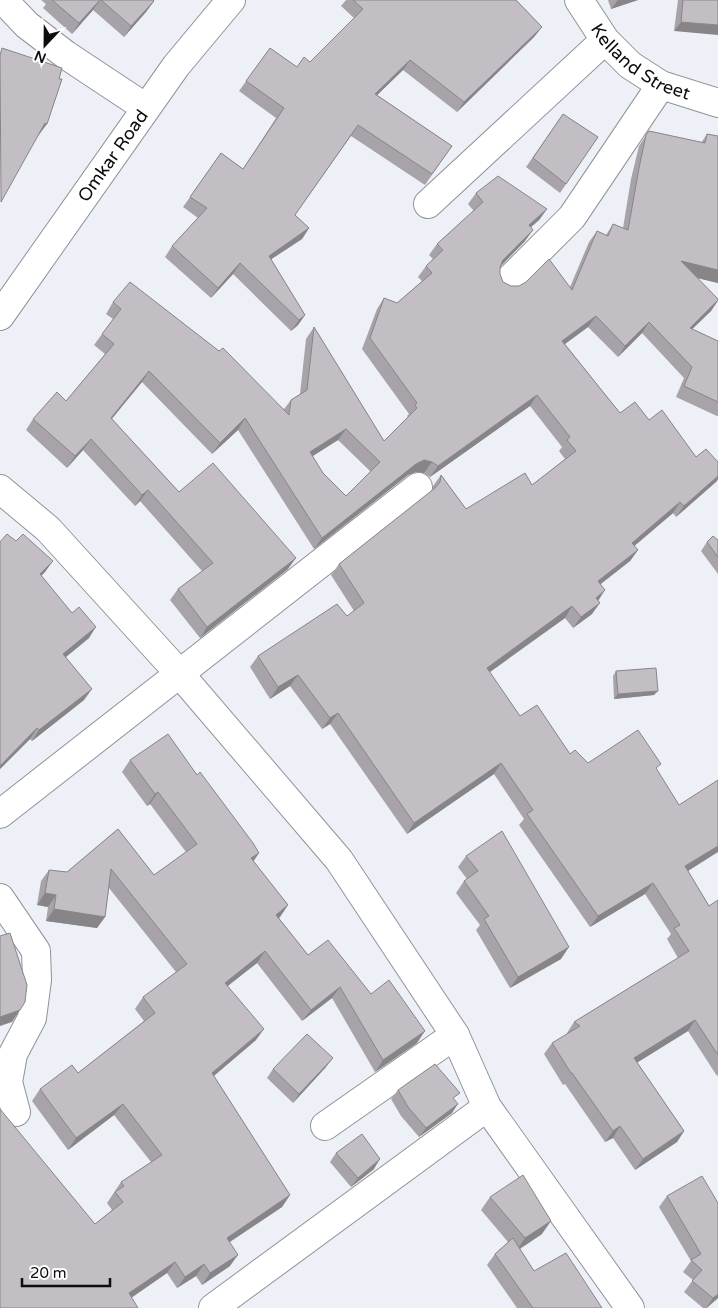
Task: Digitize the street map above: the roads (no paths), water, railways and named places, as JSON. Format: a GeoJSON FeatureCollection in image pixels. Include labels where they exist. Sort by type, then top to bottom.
{"type":"FeatureCollection","features":[{"type":"Feature","properties":{"kind":"street"},"geometry":{"type":"LineString","coordinates":[[3,0],[27,25],[66,55],[146,108]]}},
{"type":"Feature","properties":{"kind":"street","name":"Omkar Road"},"geometry":{"type":"LineString","coordinates":[[0,316],[176,66],[231,0]]}},
{"type":"Feature","properties":{"kind":"street","name":"Kelland Street"},"geometry":{"type":"LineString","coordinates":[[579,0],[605,40],[630,65],[661,85],[718,103]]}},
{"type":"Feature","properties":{"kind":"street"},"geometry":{"type":"LineString","coordinates":[[428,204],[605,40]]}},
{"type":"Feature","properties":{"kind":"street"},"geometry":{"type":"LineString","coordinates":[[507,282],[572,217],[661,85]]}},
{"type":"Feature","properties":{"kind":"street"},"geometry":{"type":"LineString","coordinates":[[0,814],[418,487]]}},
{"type":"Feature","properties":{"kind":"street"},"geometry":{"type":"LineString","coordinates":[[0,489],[48,529],[179,673],[339,860],[455,1034],[487,1107],[630,1308]]}},
{"type":"Feature","properties":{"kind":"street"},"geometry":{"type":"LineString","coordinates":[[0,898],[36,951],[37,980],[32,1018],[13,1054],[8,1082],[16,1112]]}},
{"type":"Feature","properties":{"kind":"street"},"geometry":{"type":"LineString","coordinates":[[325,1126],[455,1034]]}},
{"type":"Feature","properties":{"kind":"street"},"geometry":{"type":"LineString","coordinates":[[212,1308],[487,1107]]}}]}
